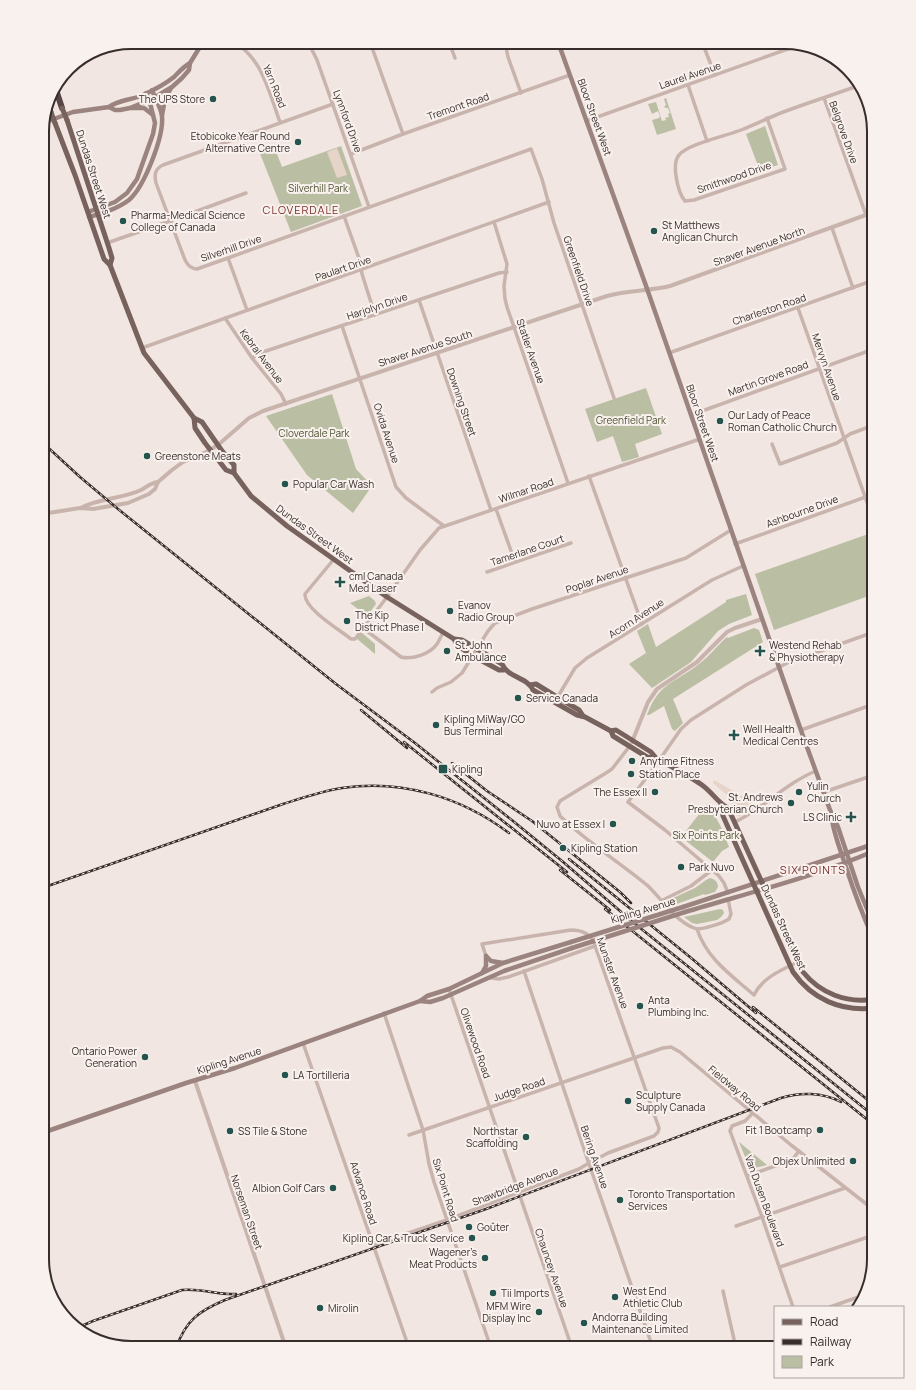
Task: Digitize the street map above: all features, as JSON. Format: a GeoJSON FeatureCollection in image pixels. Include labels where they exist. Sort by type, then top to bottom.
{"type":"FeatureCollection","features":[{"type":"Feature","properties":{"kind":"highway"},"geometry":{"type":"LineString","coordinates":[[57,95],[62,108]]}},
{"type":"Feature","properties":{"kind":"main road"},"geometry":{"type":"LineString","coordinates":[[130,108],[155,97],[172,87],[189,70],[190,63],[199,49]]}},
{"type":"Feature","properties":{"kind":"main road","name":"Bloor Street West"},"geometry":{"type":"LineString","coordinates":[[561,49],[700,439],[735,544],[801,730],[830,810],[838,827],[867,904]]}},
{"type":"Feature","properties":{"kind":"main road"},"geometry":{"type":"LineString","coordinates":[[50,121],[74,112],[109,107],[114,103],[126,101],[146,93],[170,81],[184,66],[190,63]]}},
{"type":"Feature","properties":{"kind":"main road"},"geometry":{"type":"LineString","coordinates":[[89,214],[120,206],[128,201],[139,188],[160,139],[165,99],[172,87]]}},
{"type":"Feature","properties":{"kind":"main road"},"geometry":{"type":"LineString","coordinates":[[152,90],[162,115]]}},
{"type":"Feature","properties":{"kind":"main road"},"geometry":{"type":"LineString","coordinates":[[97,212],[127,193],[137,179],[153,134],[155,122],[146,93]]}},
{"type":"Feature","properties":{"kind":"main road"},"geometry":{"type":"LineString","coordinates":[[109,107],[115,110],[144,108],[154,117]]}},
{"type":"Feature","properties":{"kind":"main road","name":"Dundas Street West"},"geometry":{"type":"LineString","coordinates":[[62,108],[112,258],[110,265]]}},
{"type":"Feature","properties":{"kind":"main road","name":"Dundas Street West"},"geometry":{"type":"LineString","coordinates":[[51,113],[104,259],[110,265],[142,348],[154,367],[194,418],[202,422],[234,465],[234,473]]}},
{"type":"Feature","properties":{"kind":"main road","name":"Dundas Street West"},"geometry":{"type":"LineString","coordinates":[[194,418],[195,428],[226,470],[234,473],[251,496],[287,526],[387,597],[443,633],[454,639],[462,640],[502,664],[504,670]]}},
{"type":"Feature","properties":{"kind":"main road","name":"Dundas Street West"},"geometry":{"type":"LineString","coordinates":[[454,639],[458,646],[473,656],[499,670],[504,670],[530,685],[532,690],[577,715],[583,716],[611,731],[616,730],[633,740],[651,752],[658,759],[696,781],[715,796],[721,805],[723,816],[793,972],[802,983],[822,1000],[847,1008],[867,1009]]}},
{"type":"Feature","properties":{"kind":"main road","name":"Dundas Street West"},"geometry":{"type":"LineString","coordinates":[[530,685],[536,684],[580,710],[583,716]]}},
{"type":"Feature","properties":{"kind":"main road","name":"Dundas Street West"},"geometry":{"type":"LineString","coordinates":[[611,731],[613,736],[647,758],[658,759]]}},
{"type":"Feature","properties":{"kind":"main road","name":"Dundas Street West"},"geometry":{"type":"LineString","coordinates":[[721,805],[728,808],[735,822],[803,972],[812,983],[829,993],[851,1000],[867,1000]]}},
{"type":"Feature","properties":{"kind":"main road","name":"Bloor Street West"},"geometry":{"type":"LineString","coordinates":[[830,810],[832,829],[867,923]]}},
{"type":"Feature","properties":{"kind":"main road","name":"Kipling Avenue"},"geometry":{"type":"LineString","coordinates":[[420,1001],[430,1002],[451,995],[504,971],[867,846]]}},
{"type":"Feature","properties":{"kind":"main road","name":"Kipling Avenue"},"geometry":{"type":"LineString","coordinates":[[49,1131],[235,1068],[420,1001],[427,996],[449,989],[503,963],[571,942],[765,888],[850,861],[867,854]]}},
{"type":"Feature","properties":{"kind":"main road"},"geometry":{"type":"LineString","coordinates":[[486,956],[491,961],[503,963]]}},
{"type":"Feature","properties":{"kind":"main road"},"geometry":{"type":"LineString","coordinates":[[482,974],[486,966],[486,956]]}},
{"type":"Feature","properties":{"kind":"street","name":"Yarn Road"},"geometry":{"type":"LineString","coordinates":[[243,49],[249,54],[260,69],[269,89],[280,122]]}},
{"type":"Feature","properties":{"kind":"street","name":"Lynnford Drive"},"geometry":{"type":"LineString","coordinates":[[312,49],[317,60],[369,207]]}},
{"type":"Feature","properties":{"kind":"street"},"geometry":{"type":"LineString","coordinates":[[372,49],[403,134]]}},
{"type":"Feature","properties":{"kind":"street"},"geometry":{"type":"LineString","coordinates":[[452,49],[455,58]]}},
{"type":"Feature","properties":{"kind":"street"},"geometry":{"type":"LineString","coordinates":[[506,49],[521,93]]}},
{"type":"Feature","properties":{"kind":"street"},"geometry":{"type":"LineString","coordinates":[[705,49],[715,76]]}},
{"type":"Feature","properties":{"kind":"street","name":"Laurel Avenue"},"geometry":{"type":"LineString","coordinates":[[586,121],[788,49]]}},
{"type":"Feature","properties":{"kind":"street","name":"Tremont Road"},"geometry":{"type":"LineString","coordinates":[[351,154],[570,75]]}},
{"type":"Feature","properties":{"kind":"street"},"geometry":{"type":"LineString","coordinates":[[688,84],[708,142]]}},
{"type":"Feature","properties":{"kind":"street","name":"Smithwood Drive"},"geometry":{"type":"LineString","coordinates":[[768,118],[785,168],[694,200],[685,201],[681,195],[676,178],[676,160],[682,152],[741,130],[768,118],[854,87]]}},
{"type":"Feature","properties":{"kind":"street","name":"Belgrove Drive"},"geometry":{"type":"LineString","coordinates":[[824,98],[866,215]]}},
{"type":"Feature","properties":{"kind":"street","name":"Silverhill Drive"},"geometry":{"type":"LineString","coordinates":[[333,104],[280,122],[158,168],[155,173],[155,177],[170,222],[185,260],[190,267],[197,269],[531,149]]}},
{"type":"Feature","properties":{"kind":"street","name":"Greenfield Drive"},"geometry":{"type":"LineString","coordinates":[[531,149],[549,202],[554,223],[614,398]]}},
{"type":"Feature","properties":{"kind":"street"},"geometry":{"type":"LineString","coordinates":[[107,243],[170,222],[246,193]]}},
{"type":"Feature","properties":{"kind":"street","name":"Paulart Drive"},"geometry":{"type":"LineString","coordinates":[[142,348],[549,202]]}},
{"type":"Feature","properties":{"kind":"street","name":"Shaver Avenue North"},"geometry":{"type":"LineString","coordinates":[[647,289],[670,286],[866,215]]}},
{"type":"Feature","properties":{"kind":"street"},"geometry":{"type":"LineString","coordinates":[[344,216],[360,261],[361,270],[375,315]]}},
{"type":"Feature","properties":{"kind":"street","name":"Statler Avenue"},"geometry":{"type":"LineString","coordinates":[[494,222],[507,260],[507,272],[504,286],[505,299],[568,483]]}},
{"type":"Feature","properties":{"kind":"street"},"geometry":{"type":"LineString","coordinates":[[832,228],[853,288]]}},
{"type":"Feature","properties":{"kind":"street"},"geometry":{"type":"LineString","coordinates":[[228,258],[247,310]]}},
{"type":"Feature","properties":{"kind":"street","name":"Harjolyn Drive"},"geometry":{"type":"LineString","coordinates":[[252,358],[263,352],[499,272],[507,272]]}},
{"type":"Feature","properties":{"kind":"street","name":"Charleston Road"},"geometry":{"type":"LineString","coordinates":[[669,353],[867,283]]}},
{"type":"Feature","properties":{"kind":"street","name":"Shaver Avenue South"},"geometry":{"type":"LineString","coordinates":[[158,482],[183,462],[218,445],[249,418],[263,411],[582,304],[617,293],[647,289]]}},
{"type":"Feature","properties":{"kind":"street","name":"Downing Street"},"geometry":{"type":"LineString","coordinates":[[419,300],[491,510]]}},
{"type":"Feature","properties":{"kind":"street","name":"Mervyn Avenue"},"geometry":{"type":"LineString","coordinates":[[798,308],[818,368],[867,503]]}},
{"type":"Feature","properties":{"kind":"street","name":"Kebral Avenue"},"geometry":{"type":"LineString","coordinates":[[225,318],[252,358],[281,394],[286,404]]}},
{"type":"Feature","properties":{"kind":"street","name":"Ovida Avenue"},"geometry":{"type":"LineString","coordinates":[[342,326],[361,378],[396,487],[406,498],[444,526]]}},
{"type":"Feature","properties":{"kind":"street","name":"Martin Grove Road"},"geometry":{"type":"LineString","coordinates":[[691,415],[867,351]]}},
{"type":"Feature","properties":{"kind":"street"},"geometry":{"type":"LineString","coordinates":[[772,444],[780,464],[837,443],[850,434],[867,428]]}},
{"type":"Feature","properties":{"kind":"street","name":"Wilmar Road"},"geometry":{"type":"LineString","coordinates":[[334,559],[306,594],[306,600],[316,612],[351,639],[355,639],[434,531],[444,526],[568,483],[700,439]]}},
{"type":"Feature","properties":{"kind":"street"},"geometry":{"type":"LineString","coordinates":[[589,476],[642,624]]}},
{"type":"Feature","properties":{"kind":"street"},"geometry":{"type":"LineString","coordinates":[[80,508],[87,504],[122,497],[142,490],[152,483],[158,482]]}},
{"type":"Feature","properties":{"kind":"street"},"geometry":{"type":"LineString","coordinates":[[49,513],[80,508],[93,509],[128,503],[149,494],[155,489],[158,482]]}},
{"type":"Feature","properties":{"kind":"street","name":"Ashbourne Drive"},"geometry":{"type":"LineString","coordinates":[[735,544],[865,497]]}},
{"type":"Feature","properties":{"kind":"street"},"geometry":{"type":"LineString","coordinates":[[496,508],[515,562]]}},
{"type":"Feature","properties":{"kind":"street","name":"Poplar Avenue"},"geometry":{"type":"LineString","coordinates":[[432,692],[459,676],[465,669],[488,631],[495,623],[625,577],[686,558],[731,530]]}},
{"type":"Feature","properties":{"kind":"street","name":"Tamerlane Court"},"geometry":{"type":"LineString","coordinates":[[487,572],[571,543]]}},
{"type":"Feature","properties":{"kind":"street","name":"Acorn Avenue"},"geometry":{"type":"LineString","coordinates":[[555,702],[578,664],[712,580],[743,566]]}},
{"type":"Feature","properties":{"kind":"street"},"geometry":{"type":"LineString","coordinates":[[762,619],[726,632],[697,662],[657,690],[648,702],[633,740],[612,769],[563,799],[558,804],[557,811],[560,816],[663,900],[665,906],[677,917],[697,929],[705,948],[714,959],[754,995],[766,980],[798,962]]}},
{"type":"Feature","properties":{"kind":"street"},"geometry":{"type":"LineString","coordinates":[[363,628],[401,657],[405,658],[410,658],[433,649],[443,633]]}},
{"type":"Feature","properties":{"kind":"street"},"geometry":{"type":"LineString","coordinates":[[728,893],[722,879],[665,830],[628,802],[658,759],[686,723],[746,684],[787,662],[867,634]]}},
{"type":"Feature","properties":{"kind":"street"},"geometry":{"type":"LineString","coordinates":[[801,730],[867,706]]}},
{"type":"Feature","properties":{"kind":"street"},"geometry":{"type":"LineString","coordinates":[[735,822],[749,814],[796,780],[816,771]]}},
{"type":"Feature","properties":{"kind":"street"},"geometry":{"type":"LineString","coordinates":[[824,792],[867,777]]}},
{"type":"Feature","properties":{"kind":"street"},"geometry":{"type":"LineString","coordinates":[[663,900],[692,886],[712,870]]}},
{"type":"Feature","properties":{"kind":"street"},"geometry":{"type":"LineString","coordinates":[[697,929],[729,919],[731,914],[728,899]]}},
{"type":"Feature","properties":{"kind":"street","name":"Munster Avenue"},"geometry":{"type":"LineString","coordinates":[[486,956],[482,944],[571,930],[581,930],[587,933],[593,940],[659,1128],[658,1132]]}},
{"type":"Feature","properties":{"kind":"street","name":"Kipling Avenue"},"geometry":{"type":"LineString","coordinates":[[491,978],[503,978],[595,946]]}},
{"type":"Feature","properties":{"kind":"street","name":"Bering Avenue"},"geometry":{"type":"LineString","coordinates":[[524,971],[651,1341]]}},
{"type":"Feature","properties":{"kind":"street","name":"Olivewood Road"},"geometry":{"type":"LineString","coordinates":[[449,989],[518,1193]]}},
{"type":"Feature","properties":{"kind":"street","name":"Six Point Road"},"geometry":{"type":"LineString","coordinates":[[384,1013],[423,1130],[429,1164],[489,1341]]}},
{"type":"Feature","properties":{"kind":"street","name":"Advance Road"},"geometry":{"type":"LineString","coordinates":[[304,1043],[407,1341]]}},
{"type":"Feature","properties":{"kind":"street","name":"Fieldway Road"},"geometry":{"type":"LineString","coordinates":[[635,1058],[663,1048],[674,1048],[686,1056],[799,1151],[867,1205]]}},
{"type":"Feature","properties":{"kind":"street","name":"Judge Road"},"geometry":{"type":"LineString","coordinates":[[409,1135],[635,1058]]}},
{"type":"Feature","properties":{"kind":"street","name":"Norseman Street"},"geometry":{"type":"LineString","coordinates":[[195,1081],[284,1341]]}},
{"type":"Feature","properties":{"kind":"street","name":"Van Dusen Boulevard"},"geometry":{"type":"LineString","coordinates":[[753,1113],[745,1121],[734,1125],[730,1130],[793,1306]]}},
{"type":"Feature","properties":{"kind":"street","name":"Shawbridge Avenue"},"geometry":{"type":"LineString","coordinates":[[373,1245],[447,1220],[579,1169],[608,1153],[654,1136],[658,1132]]}},
{"type":"Feature","properties":{"kind":"street"},"geometry":{"type":"LineString","coordinates":[[747,1176],[792,1160],[799,1151]]}},
{"type":"Feature","properties":{"kind":"street"},"geometry":{"type":"LineString","coordinates":[[736,1226],[845,1188]]}},
{"type":"Feature","properties":{"kind":"street","name":"Chauncey Avenue"},"geometry":{"type":"LineString","coordinates":[[518,1193],[570,1341]]}},
{"type":"Feature","properties":{"kind":"street"},"geometry":{"type":"LineString","coordinates":[[780,1267],[867,1237]]}},
{"type":"Feature","properties":{"kind":"street"},"geometry":{"type":"LineString","coordinates":[[723,1291],[734,1341]]}},
{"type":"Feature","properties":{"kind":"street"},"geometry":{"type":"LineString","coordinates":[[833,1306],[857,1298]]}},
{"type":"Feature","properties":{"kind":"green space"},"geometry":{"type":"Polygon","coordinates":[[[666,98],[676,129],[657,135],[652,120],[659,118],[660,116],[658,111],[652,114],[648,104],[656,102],[662,121],[666,120],[665,118],[669,117],[668,114],[670,113],[668,108],[664,107],[666,105],[664,99],[666,98]]]}},
{"type":"Feature","properties":{"kind":"green space"},"geometry":{"type":"Polygon","coordinates":[[[765,126],[778,165],[760,171],[746,134],[765,126]]]}},
{"type":"Feature","properties":{"kind":"green space","name":"Silverhill Park"},"geometry":{"type":"Polygon","coordinates":[[[274,146],[282,167],[341,146],[362,206],[291,232],[259,151],[274,146]]]}},
{"type":"Feature","properties":{"kind":"green space","name":"Greenfield Park"},"geometry":{"type":"Polygon","coordinates":[[[646,388],[662,434],[635,444],[639,457],[622,462],[613,436],[597,442],[585,409],[646,388]]]}},
{"type":"Feature","properties":{"kind":"green space","name":"Cloverdale Park"},"geometry":{"type":"Polygon","coordinates":[[[332,394],[356,469],[372,486],[353,513],[307,475],[266,416],[332,394]]]}},
{"type":"Feature","properties":{"kind":"green space"},"geometry":{"type":"Polygon","coordinates":[[[867,534],[867,597],[774,630],[755,574],[867,534]]]}},
{"type":"Feature","properties":{"kind":"green space"},"geometry":{"type":"Polygon","coordinates":[[[746,594],[752,615],[729,624],[718,631],[691,662],[652,688],[629,664],[646,653],[637,631],[648,624],[656,647],[726,602],[726,600],[746,594]]]}},
{"type":"Feature","properties":{"kind":"green space"},"geometry":{"type":"Polygon","coordinates":[[[369,596],[375,601],[376,604],[367,616],[350,603],[369,596]]]}},
{"type":"Feature","properties":{"kind":"green space"},"geometry":{"type":"Polygon","coordinates":[[[754,628],[759,630],[763,642],[673,699],[683,723],[675,731],[672,729],[664,706],[647,715],[656,697],[666,686],[699,664],[727,637],[728,638],[754,628]]]}},
{"type":"Feature","properties":{"kind":"green space"},"geometry":{"type":"Polygon","coordinates":[[[361,632],[375,644],[375,654],[356,638],[361,632]]]}},
{"type":"Feature","properties":{"kind":"green space","name":"Six Points Park"},"geometry":{"type":"Polygon","coordinates":[[[708,803],[721,827],[729,847],[722,851],[713,862],[681,837],[708,803]]]}},
{"type":"Feature","properties":{"kind":"green space"},"geometry":{"type":"Polygon","coordinates":[[[710,878],[717,882],[718,887],[715,892],[704,894],[674,905],[672,904],[671,899],[695,888],[710,878]]]}},
{"type":"Feature","properties":{"kind":"green space"},"geometry":{"type":"Polygon","coordinates":[[[720,909],[723,910],[724,913],[717,920],[697,924],[692,923],[684,917],[720,909]]]}},
{"type":"Feature","properties":{"kind":"green space"},"geometry":{"type":"Polygon","coordinates":[[[739,1142],[767,1165],[750,1169],[739,1142]]]}},
{"type":"Feature","properties":{"kind":"shaded area"},"geometry":{"type":"Polygon","coordinates":[[[337,148],[347,175],[337,178],[327,152],[337,148]]]}},
{"type":"Feature","properties":{"kind":"shaded area"},"geometry":{"type":"Polygon","coordinates":[[[714,780],[758,805],[747,813],[738,817],[737,812],[727,795],[713,783],[714,780]]]}},
{"type":"Feature","properties":{"kind":"railway"},"geometry":{"type":"LineString","coordinates":[[49,448],[118,509],[336,684],[415,743],[513,821],[634,923],[867,1110]]}},
{"type":"Feature","properties":{"kind":"railway"},"geometry":{"type":"LineString","coordinates":[[361,710],[407,748]]}},
{"type":"Feature","properties":{"kind":"railway"},"geometry":{"type":"LineString","coordinates":[[404,742],[567,872]]}},
{"type":"Feature","properties":{"kind":"railway"},"geometry":{"type":"LineString","coordinates":[[452,763],[487,791],[532,821],[620,892],[631,903]]}},
{"type":"Feature","properties":{"kind":"railway"},"geometry":{"type":"LineString","coordinates":[[49,886],[283,804],[342,788],[387,786],[430,794],[471,810],[491,820],[509,833]]}},
{"type":"Feature","properties":{"kind":"railway"},"geometry":{"type":"LineString","coordinates":[[569,859],[690,957],[756,1013]]}},
{"type":"Feature","properties":{"kind":"railway"},"geometry":{"type":"LineString","coordinates":[[560,870],[610,910]]}},
{"type":"Feature","properties":{"kind":"railway"},"geometry":{"type":"LineString","coordinates":[[605,909],[867,1119]]}},
{"type":"Feature","properties":{"kind":"railway"},"geometry":{"type":"LineString","coordinates":[[753,1007],[867,1099]]}},
{"type":"Feature","properties":{"kind":"railway"},"geometry":{"type":"LineString","coordinates":[[179,1341],[184,1330],[194,1318],[208,1308],[225,1300],[486,1209],[781,1098],[811,1094],[826,1096],[841,1102]]}},
{"type":"Feature","properties":{"kind":"railway"},"geometry":{"type":"LineString","coordinates":[[83,1325],[182,1290],[236,1294]]}},
{"type":"Feature","properties":{"kind":"place","name":"The UPS Store"},"geometry":{"type":"Point","coordinates":[213,99]}},
{"type":"Feature","properties":{"kind":"place","name":"Etobicoke Year Round Alternative Centre"},"geometry":{"type":"Point","coordinates":[298,142]}},
{"type":"Feature","properties":{"kind":"place","name":"Pharma-Medical Science College of Canada"},"geometry":{"type":"Point","coordinates":[123,221]}},
{"type":"Feature","properties":{"kind":"place","name":"St Matthews Anglican Church"},"geometry":{"type":"Point","coordinates":[654,231]}},
{"type":"Feature","properties":{"kind":"place","name":"Our Lady of Peace Roman Catholic Church"},"geometry":{"type":"Point","coordinates":[720,421]}},
{"type":"Feature","properties":{"kind":"place","name":"Greenstone Meats"},"geometry":{"type":"Point","coordinates":[147,456]}},
{"type":"Feature","properties":{"kind":"place","name":"Popular Car Wash"},"geometry":{"type":"Point","coordinates":[285,484]}},
{"type":"Feature","properties":{"kind":"place","name":"cml Canada Med Laser"},"geometry":{"type":"Point","coordinates":[340,582]}},
{"type":"Feature","properties":{"kind":"place","name":"Evanov Radio Group"},"geometry":{"type":"Point","coordinates":[450,611]}},
{"type":"Feature","properties":{"kind":"place","name":"The Kip District Phase I"},"geometry":{"type":"Point","coordinates":[347,621]}},
{"type":"Feature","properties":{"kind":"place","name":"St. John Ambulance"},"geometry":{"type":"Point","coordinates":[447,651]}},
{"type":"Feature","properties":{"kind":"place","name":"Westend Rehab & Physiotherapy"},"geometry":{"type":"Point","coordinates":[760,651]}},
{"type":"Feature","properties":{"kind":"place","name":"Service Canada"},"geometry":{"type":"Point","coordinates":[518,698]}},
{"type":"Feature","properties":{"kind":"place","name":"Kipling MiWay/GO Bus Terminal"},"geometry":{"type":"Point","coordinates":[436,725]}},
{"type":"Feature","properties":{"kind":"place","name":"Well Health Medical Centres"},"geometry":{"type":"Point","coordinates":[734,735]}},
{"type":"Feature","properties":{"kind":"place","name":"Anytime Fitness"},"geometry":{"type":"Point","coordinates":[632,761]}},
{"type":"Feature","properties":{"kind":"place","name":"Kipling"},"geometry":{"type":"Point","coordinates":[443,769]}},
{"type":"Feature","properties":{"kind":"place","name":"Station Place"},"geometry":{"type":"Point","coordinates":[631,774]}},
{"type":"Feature","properties":{"kind":"place","name":"The Essex II"},"geometry":{"type":"Point","coordinates":[655,792]}},
{"type":"Feature","properties":{"kind":"place","name":"Yulin Church"},"geometry":{"type":"Point","coordinates":[799,792]}},
{"type":"Feature","properties":{"kind":"place","name":"St. Andrews Presbyterian Church"},"geometry":{"type":"Point","coordinates":[791,803]}},
{"type":"Feature","properties":{"kind":"place","name":"LS Clinic"},"geometry":{"type":"Point","coordinates":[851,817]}},
{"type":"Feature","properties":{"kind":"place","name":"Nuvo at Essex I"},"geometry":{"type":"Point","coordinates":[613,824]}},
{"type":"Feature","properties":{"kind":"place","name":"Kipling Station"},"geometry":{"type":"Point","coordinates":[563,848]}},
{"type":"Feature","properties":{"kind":"place","name":"Park Nuvo"},"geometry":{"type":"Point","coordinates":[681,867]}},
{"type":"Feature","properties":{"kind":"place","name":"Anta Plumbing Inc."},"geometry":{"type":"Point","coordinates":[640,1006]}},
{"type":"Feature","properties":{"kind":"place","name":"Ontario Power Generation"},"geometry":{"type":"Point","coordinates":[145,1057]}},
{"type":"Feature","properties":{"kind":"place","name":"LA Tortilleria"},"geometry":{"type":"Point","coordinates":[285,1075]}},
{"type":"Feature","properties":{"kind":"place","name":"Sculpture Supply Canada"},"geometry":{"type":"Point","coordinates":[628,1101]}},
{"type":"Feature","properties":{"kind":"place","name":"Fit 1 Bootcamp"},"geometry":{"type":"Point","coordinates":[820,1130]}},
{"type":"Feature","properties":{"kind":"place","name":"SS Tile & Stone"},"geometry":{"type":"Point","coordinates":[230,1131]}},
{"type":"Feature","properties":{"kind":"place","name":"Northstar Scaffolding"},"geometry":{"type":"Point","coordinates":[526,1137]}},
{"type":"Feature","properties":{"kind":"place","name":"Objex Unlimited"},"geometry":{"type":"Point","coordinates":[853,1161]}},
{"type":"Feature","properties":{"kind":"place","name":"Albion Golf Cars"},"geometry":{"type":"Point","coordinates":[333,1188]}},
{"type":"Feature","properties":{"kind":"place","name":"Toronto Transportation Services"},"geometry":{"type":"Point","coordinates":[620,1200]}},
{"type":"Feature","properties":{"kind":"place","name":"Goûter"},"geometry":{"type":"Point","coordinates":[469,1227]}},
{"type":"Feature","properties":{"kind":"place","name":"Kipling Car & Truck Service"},"geometry":{"type":"Point","coordinates":[472,1238]}},
{"type":"Feature","properties":{"kind":"place","name":"Wagener’s Meat Products"},"geometry":{"type":"Point","coordinates":[485,1258]}},
{"type":"Feature","properties":{"kind":"place","name":"Tii Imports"},"geometry":{"type":"Point","coordinates":[493,1293]}},
{"type":"Feature","properties":{"kind":"place","name":"West End Athletic Club"},"geometry":{"type":"Point","coordinates":[615,1297]}},
{"type":"Feature","properties":{"kind":"place","name":"Mirolin"},"geometry":{"type":"Point","coordinates":[320,1308]}},
{"type":"Feature","properties":{"kind":"place","name":"MFM Wire Display Inc"},"geometry":{"type":"Point","coordinates":[539,1312]}},
{"type":"Feature","properties":{"kind":"place","name":"Andorra Building Maintenance Limited"},"geometry":{"type":"Point","coordinates":[584,1323]}},
{"type":"Feature","properties":{"kind":"district","name":"CLOVERDALE"},"geometry":{"type":"Point","coordinates":[301,210]}},
{"type":"Feature","properties":{"kind":"district","name":"SIX POINTS"},"geometry":{"type":"Point","coordinates":[813,870]}}]}
